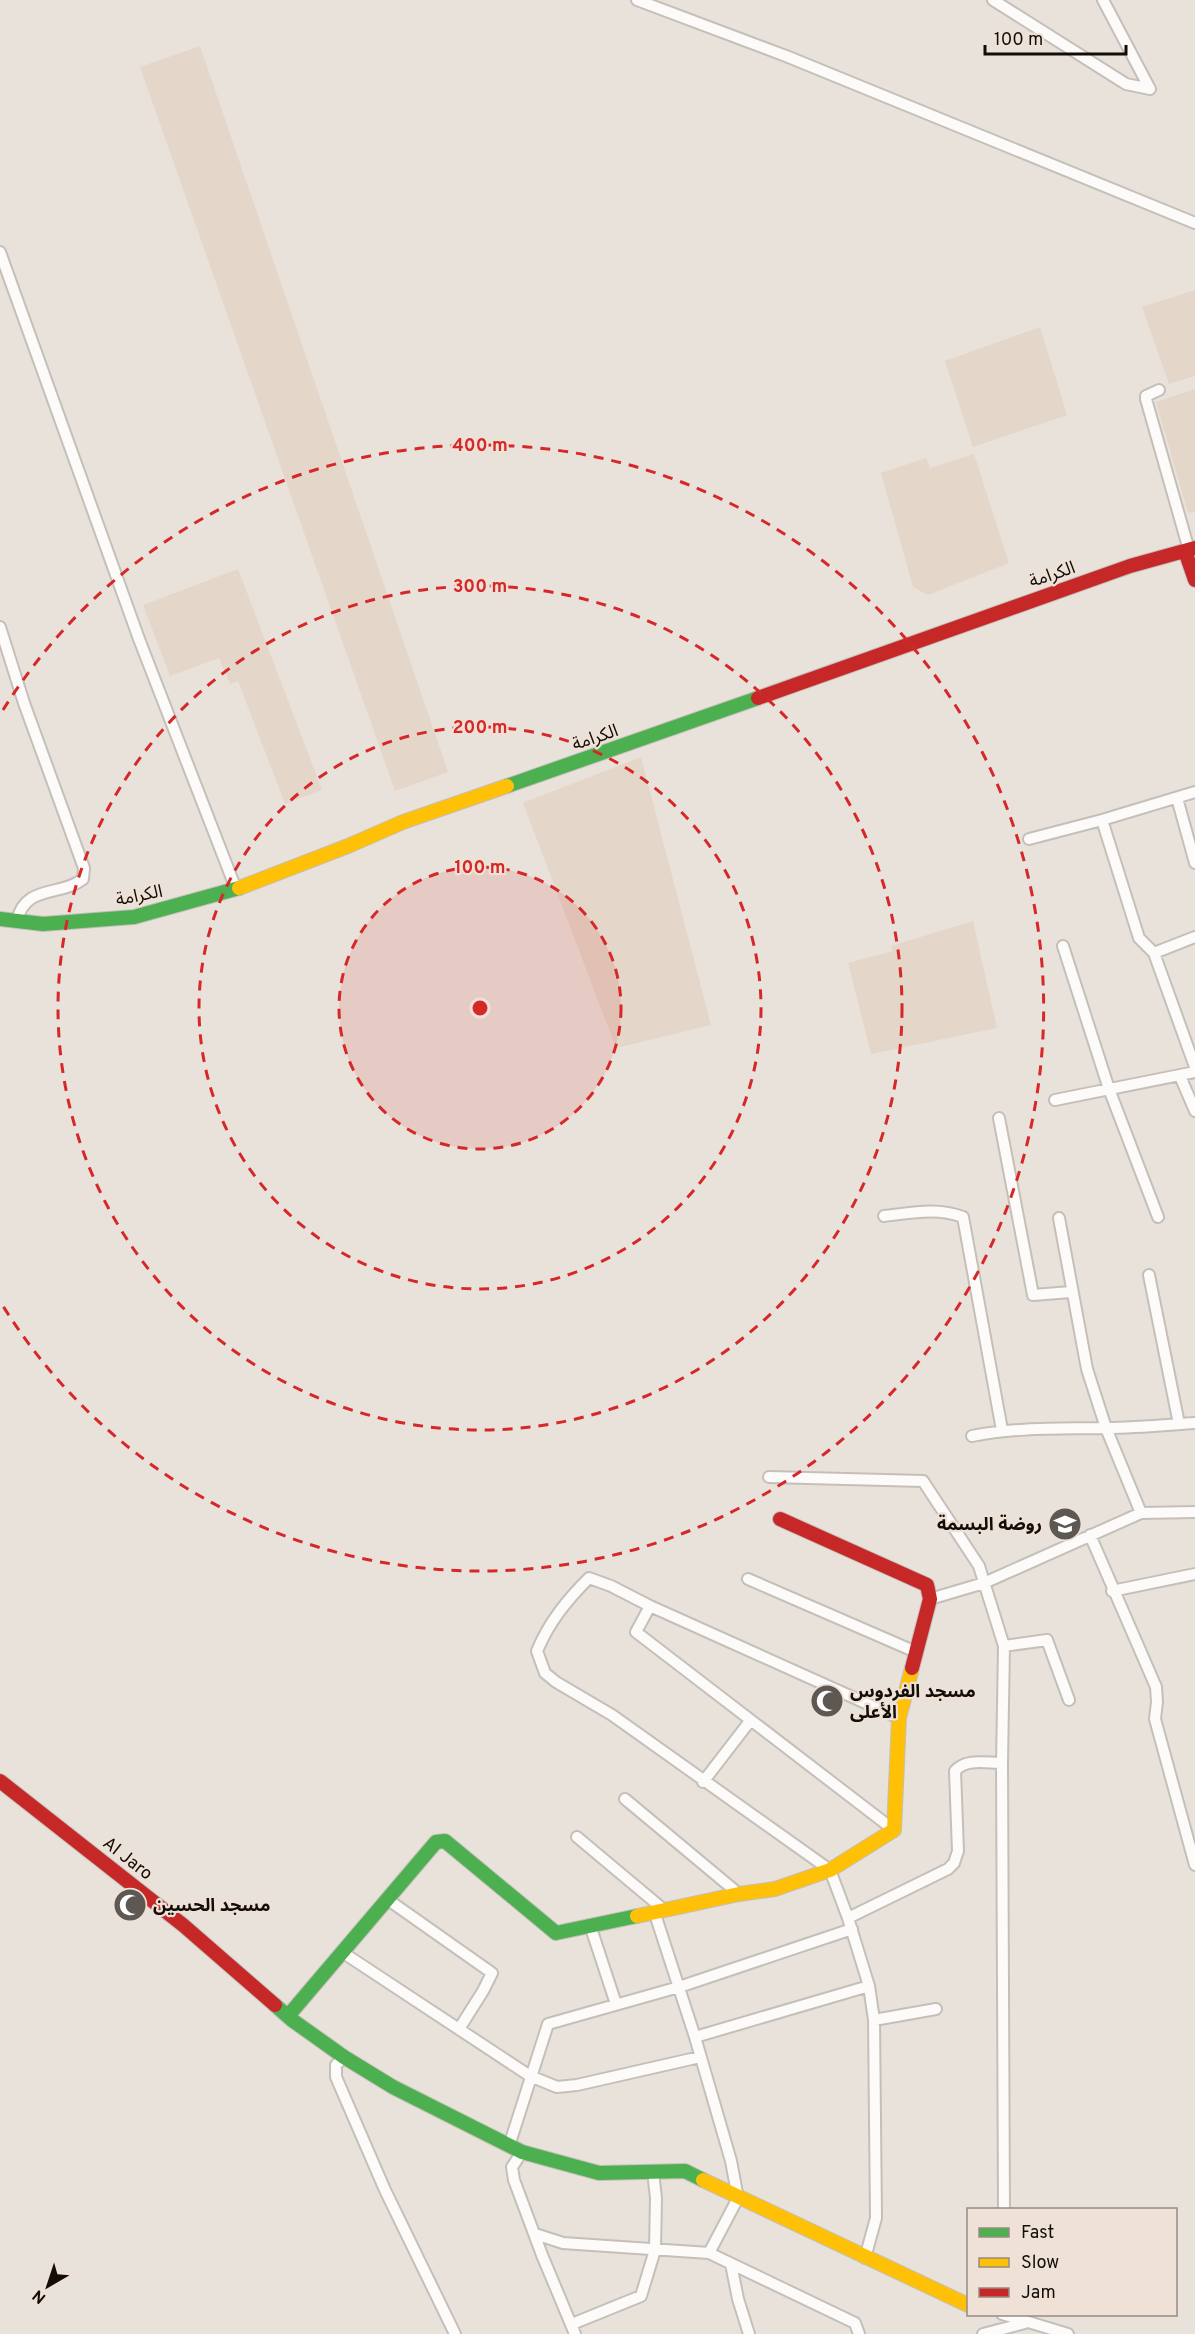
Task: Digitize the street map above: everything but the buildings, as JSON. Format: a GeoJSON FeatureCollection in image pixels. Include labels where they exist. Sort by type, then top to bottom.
{"type":"FeatureCollection","features":[{"type":"Feature","properties":{"kind":"street"},"geometry":{"type":"LineString","coordinates":[[637,0],[796,61],[1195,224]]}},
{"type":"Feature","properties":{"kind":"street"},"geometry":{"type":"LineString","coordinates":[[993,0],[1126,84],[1150,89],[1103,0]]}},
{"type":"Feature","properties":{"kind":"street"},"geometry":{"type":"LineString","coordinates":[[0,252],[139,639],[236,889]]}},
{"type":"Feature","properties":{"kind":"street"},"geometry":{"type":"LineString","coordinates":[[1159,390],[1149,394],[1146,399],[1190,550],[1195,580]]}},
{"type":"Feature","properties":{"kind":"street","name":"الكرامة"},"geometry":{"type":"LineString","coordinates":[[0,919],[43,924],[134,917],[236,889],[403,822],[670,730],[964,623],[1130,566],[1190,550]]}},
{"type":"Feature","properties":{"kind":"street"},"geometry":{"type":"LineString","coordinates":[[0,627],[24,703],[84,868],[83,879],[74,886],[39,894],[22,904],[17,921]]}},
{"type":"Feature","properties":{"kind":"street"},"geometry":{"type":"LineString","coordinates":[[1029,839],[1195,792]]}},
{"type":"Feature","properties":{"kind":"street"},"geometry":{"type":"LineString","coordinates":[[1177,798],[1195,863]]}},
{"type":"Feature","properties":{"kind":"street"},"geometry":{"type":"LineString","coordinates":[[1102,820],[1138,938],[1154,953],[1195,1067]]}},
{"type":"Feature","properties":{"kind":"street"},"geometry":{"type":"LineString","coordinates":[[1154,953],[1195,937]]}},
{"type":"Feature","properties":{"kind":"street"},"geometry":{"type":"LineString","coordinates":[[1063,946],[1109,1089],[1158,1217]]}},
{"type":"Feature","properties":{"kind":"street"},"geometry":{"type":"LineString","coordinates":[[1056,1100],[1195,1072]]}},
{"type":"Feature","properties":{"kind":"street"},"geometry":{"type":"LineString","coordinates":[[1180,1076],[1195,1111]]}},
{"type":"Feature","properties":{"kind":"street"},"geometry":{"type":"LineString","coordinates":[[999,1118],[1033,1295],[1071,1292]]}},
{"type":"Feature","properties":{"kind":"street"},"geometry":{"type":"LineString","coordinates":[[884,1216],[923,1211],[947,1211],[963,1217],[1002,1430]]}},
{"type":"Feature","properties":{"kind":"street"},"geometry":{"type":"LineString","coordinates":[[1059,1218],[1086,1369],[1106,1428],[1141,1513]]}},
{"type":"Feature","properties":{"kind":"street"},"geometry":{"type":"LineString","coordinates":[[1149,1275],[1179,1424]]}},
{"type":"Feature","properties":{"kind":"street"},"geometry":{"type":"LineString","coordinates":[[972,1436],[1002,1430],[1195,1423]]}},
{"type":"Feature","properties":{"kind":"street"},"geometry":{"type":"LineString","coordinates":[[769,1477],[923,1481],[979,1566],[1004,1646],[1002,1763],[1004,2208]]}},
{"type":"Feature","properties":{"kind":"street"},"geometry":{"type":"LineString","coordinates":[[930,1599],[984,1583],[1141,1513],[1195,1512]]}},
{"type":"Feature","properties":{"kind":"street"},"geometry":{"type":"LineString","coordinates":[[780,1519],[927,1585],[930,1599],[899,1718],[894,1830]]}},
{"type":"Feature","properties":{"kind":"street"},"geometry":{"type":"LineString","coordinates":[[1090,1536],[1112,1591],[1156,1687],[1155,1719],[1195,1865]]}},
{"type":"Feature","properties":{"kind":"street"},"geometry":{"type":"LineString","coordinates":[[1112,1591],[1195,1574]]}},
{"type":"Feature","properties":{"kind":"street"},"geometry":{"type":"LineString","coordinates":[[865,2258],[876,2218],[874,2020],[869,1986],[830,1870],[703,1782],[612,1715],[556,1682],[545,1673],[537,1651],[547,1627],[571,1596],[589,1578],[899,1718]]}},
{"type":"Feature","properties":{"kind":"street"},"geometry":{"type":"LineString","coordinates":[[748,1579],[916,1652]]}},
{"type":"Feature","properties":{"kind":"street"},"geometry":{"type":"LineString","coordinates":[[650,1606],[636,1632],[894,1830]]}},
{"type":"Feature","properties":{"kind":"street"},"geometry":{"type":"LineString","coordinates":[[1004,1646],[1047,1640],[1069,1700]]}},
{"type":"Feature","properties":{"kind":"street"},"geometry":{"type":"LineString","coordinates":[[703,1782],[750,1721]]}},
{"type":"Feature","properties":{"kind":"street"},"geometry":{"type":"LineString","coordinates":[[509,2146],[548,2024],[679,1987],[850,1924],[948,1869],[958,1851],[955,1771],[960,1766],[969,1763],[1002,1763]]}},
{"type":"Feature","properties":{"kind":"street","name":"Al Jaro"},"geometry":{"type":"LineString","coordinates":[[0,1780],[183,1924],[288,2016],[344,2057],[393,2087],[522,2152],[599,2173],[685,2171],[865,2258],[967,2304]]}},
{"type":"Feature","properties":{"kind":"street"},"geometry":{"type":"LineString","coordinates":[[626,1799],[739,1894]]}},
{"type":"Feature","properties":{"kind":"street"},"geometry":{"type":"LineString","coordinates":[[288,2016],[436,1842],[445,1841],[556,1933],[659,1910],[775,1889],[830,1870],[894,1830]]}},
{"type":"Feature","properties":{"kind":"street"},"geometry":{"type":"LineString","coordinates":[[577,1837],[659,1910],[679,1987],[731,2161],[738,2198],[709,2253]]}},
{"type":"Feature","properties":{"kind":"street"},"geometry":{"type":"LineString","coordinates":[[387,1899],[492,1973],[459,2029]]}},
{"type":"Feature","properties":{"kind":"street"},"geometry":{"type":"LineString","coordinates":[[590,1925],[616,2004]]}},
{"type":"Feature","properties":{"kind":"street"},"geometry":{"type":"LineString","coordinates":[[342,1952],[530,2076],[557,2087],[577,2085],[700,2057]]}},
{"type":"Feature","properties":{"kind":"street"},"geometry":{"type":"LineString","coordinates":[[695,2037],[869,1986]]}},
{"type":"Feature","properties":{"kind":"street"},"geometry":{"type":"LineString","coordinates":[[874,2020],[936,2009]]}},
{"type":"Feature","properties":{"kind":"street"},"geometry":{"type":"LineString","coordinates":[[344,2057],[336,2065],[336,2077],[385,2190],[455,2334]]}},
{"type":"Feature","properties":{"kind":"street"},"geometry":{"type":"LineString","coordinates":[[522,2152],[512,2167],[514,2180],[542,2255],[574,2329],[641,2296],[655,2250],[656,2198],[653,2172]]}},
{"type":"Feature","properties":{"kind":"street"},"geometry":{"type":"LineString","coordinates":[[536,2234],[562,2243],[709,2253],[855,2323],[859,2334]]}},
{"type":"Feature","properties":{"kind":"street"},"geometry":{"type":"LineString","coordinates":[[731,2264],[749,2334]]}},
{"type":"Feature","properties":{"kind":"street"},"geometry":{"type":"LineString","coordinates":[[1007,2316],[1068,2334]]}},
{"type":"Feature","properties":{"kind":"street"},"geometry":{"type":"LineString","coordinates":[[983,2334],[1025,2323]]}},
{"type":"Feature","properties":{"kind":"shaded area"},"geometry":{"type":"Polygon","coordinates":[[[200,46],[448,772],[395,791],[140,67],[200,46]]]}},
{"type":"Feature","properties":{"kind":"shaded area"},"geometry":{"type":"Polygon","coordinates":[[[1195,290],[1195,376],[1169,384],[1142,307],[1195,290]]]}},
{"type":"Feature","properties":{"kind":"shaded area"},"geometry":{"type":"Polygon","coordinates":[[[1040,327],[1067,415],[973,447],[945,361],[1040,327]]]}},
{"type":"Feature","properties":{"kind":"shaded area"},"geometry":{"type":"Polygon","coordinates":[[[1195,389],[1195,511],[1188,513],[1156,402],[1195,389]]]}},
{"type":"Feature","properties":{"kind":"shaded area"},"geometry":{"type":"Polygon","coordinates":[[[974,454],[1009,563],[928,595],[913,587],[881,473],[926,458],[930,468],[974,454]]]}},
{"type":"Feature","properties":{"kind":"shaded area"},"geometry":{"type":"Polygon","coordinates":[[[238,569],[322,790],[285,804],[238,681],[230,684],[219,658],[170,676],[143,605],[238,569]]]}},
{"type":"Feature","properties":{"kind":"shaded area"},"geometry":{"type":"Polygon","coordinates":[[[641,757],[711,1025],[616,1048],[523,803],[641,757]]]}},
{"type":"Feature","properties":{"kind":"shaded area"},"geometry":{"type":"Polygon","coordinates":[[[973,921],[997,1028],[871,1054],[848,963],[893,951],[891,946],[973,921]]]}},
{"type":"Feature","properties":{"kind":"traffic: fast"},"geometry":{"type":"LineString","coordinates":[[507,786],[758,698]]}},
{"type":"Feature","properties":{"kind":"traffic: fast"},"geometry":{"type":"LineString","coordinates":[[0,919],[43,924],[134,917],[239,888]]}},
{"type":"Feature","properties":{"kind":"traffic: fast"},"geometry":{"type":"LineString","coordinates":[[288,2016],[436,1842],[445,1841],[556,1933],[637,1916]]}},
{"type":"Feature","properties":{"kind":"traffic: fast"},"geometry":{"type":"LineString","coordinates":[[275,2005],[344,2057],[393,2087],[522,2152],[599,2173],[685,2171],[703,2180]]}},
{"type":"Feature","properties":{"kind":"traffic: slow"},"geometry":{"type":"LineString","coordinates":[[239,888],[403,822],[507,786]]}},
{"type":"Feature","properties":{"kind":"traffic: slow"},"geometry":{"type":"LineString","coordinates":[[637,1916],[739,1894],[775,1889],[830,1870],[894,1830],[899,1718],[912,1668]]}},
{"type":"Feature","properties":{"kind":"traffic: slow"},"geometry":{"type":"LineString","coordinates":[[703,2180],[967,2305]]}},
{"type":"Feature","properties":{"kind":"traffic: jam"},"geometry":{"type":"LineString","coordinates":[[758,698],[1130,566],[1195,548]]}},
{"type":"Feature","properties":{"kind":"traffic: jam"},"geometry":{"type":"LineString","coordinates":[[1185,551],[1195,580]]}},
{"type":"Feature","properties":{"kind":"traffic: jam"},"geometry":{"type":"LineString","coordinates":[[780,1519],[927,1585],[930,1599],[912,1668]]}},
{"type":"Feature","properties":{"kind":"traffic: jam"},"geometry":{"type":"LineString","coordinates":[[0,1781],[183,1925],[275,2005]]}},
{"type":"Feature","properties":{"kind":"place","name":"روضة البسمة"},"geometry":{"type":"Point","coordinates":[1065,1524]}},
{"type":"Feature","properties":{"kind":"place","name":"مسجد الفردوس الأعلى"},"geometry":{"type":"Point","coordinates":[827,1701]}},
{"type":"Feature","properties":{"kind":"place","name":"مسجد الحسين"},"geometry":{"type":"Point","coordinates":[130,1905]}}]}
